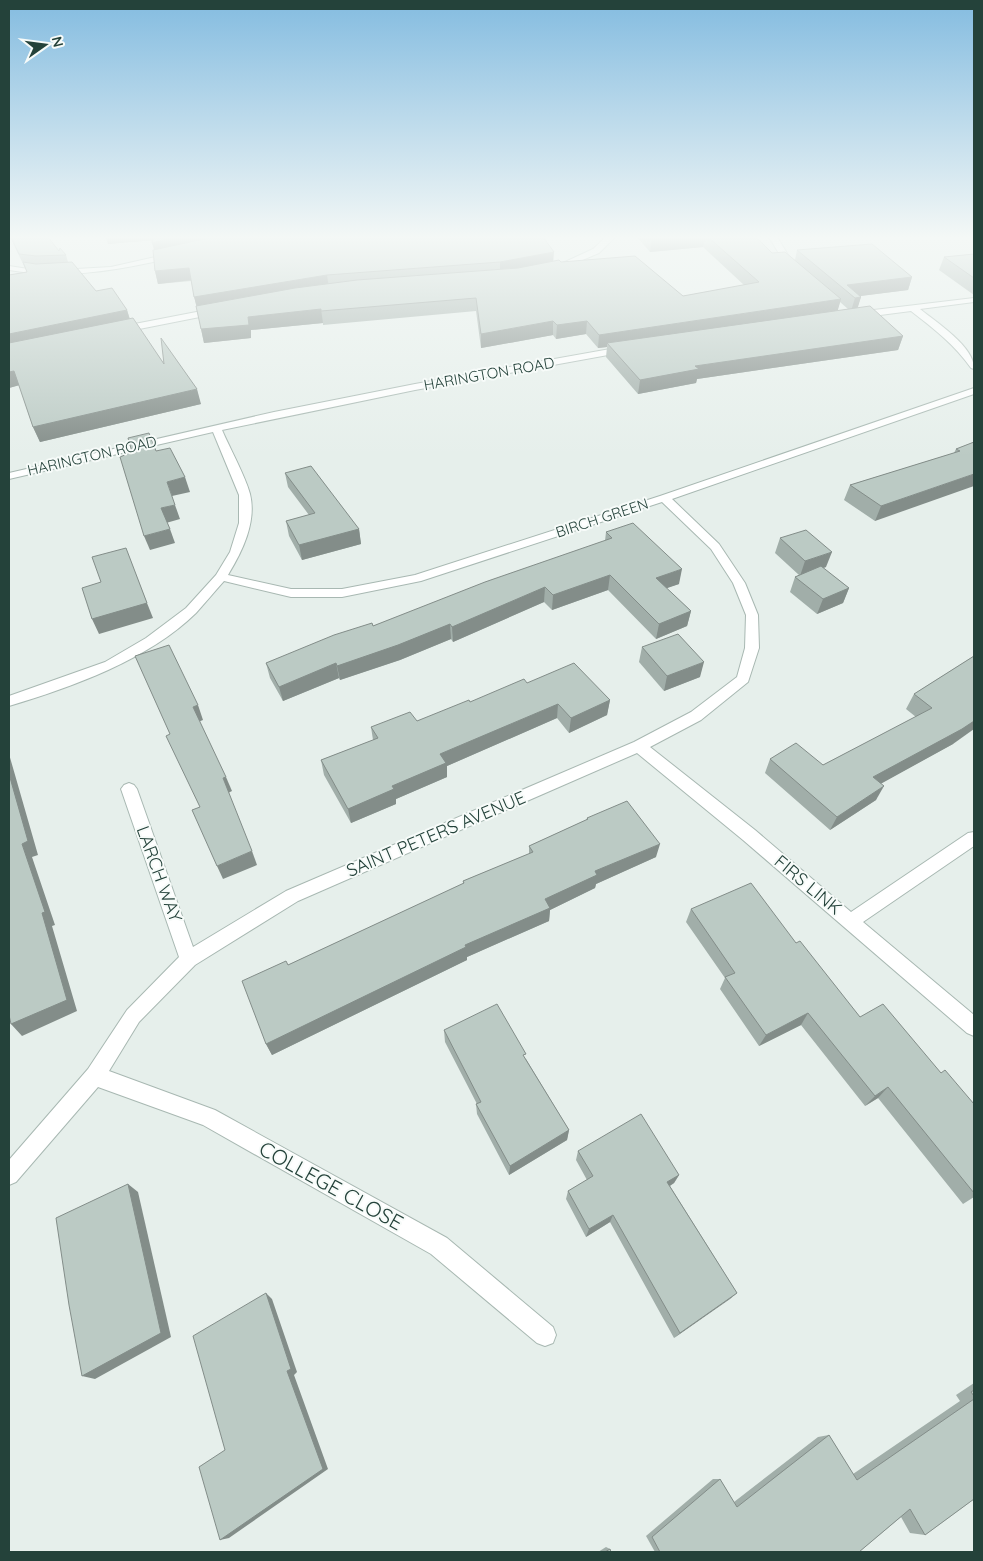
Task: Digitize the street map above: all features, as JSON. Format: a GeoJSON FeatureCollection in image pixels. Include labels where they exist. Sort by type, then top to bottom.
{"type":"FeatureCollection","features":[{"type":"Feature","properties":{"kind":"street"},"geometry":{"type":"LineString","coordinates":[[114,332],[226,310]]}},
{"type":"Feature","properties":{"kind":"street"},"geometry":{"type":"LineString","coordinates":[[848,316],[898,310]]}},
{"type":"Feature","properties":{"kind":"street"},"geometry":{"type":"LineString","coordinates":[[915,310],[938,327],[974,366]]}},
{"type":"Feature","properties":{"kind":"street","name":"HARINGTON ROAD"},"geometry":{"type":"LineString","coordinates":[[9,476],[216,428],[415,387],[635,348]]}},
{"type":"Feature","properties":{"kind":"street","name":"BIRCH GREEN"},"geometry":{"type":"LineString","coordinates":[[221,578],[291,593],[342,593],[417,578],[664,498],[974,391]]}},
{"type":"Feature","properties":{"kind":"street"},"geometry":{"type":"LineString","coordinates":[[9,701],[110,665],[126,656],[151,641],[190,611],[221,578],[236,552],[245,523],[245,495],[216,428]]}},
{"type":"Feature","properties":{"kind":"street","name":"SAINT PETERS AVENUE"},"geometry":{"type":"LineString","coordinates":[[9,1175],[95,1076],[133,1016],[189,959],[292,896],[639,746],[696,716],[744,679],[752,648],[752,615],[740,583],[715,547],[664,498]]}},
{"type":"Feature","properties":{"kind":"street","name":"FIRS LINK"},"geometry":{"type":"LineString","coordinates":[[639,746],[749,835],[974,1027]]}},
{"type":"Feature","properties":{"kind":"street","name":"LARCH WAY"},"geometry":{"type":"LineString","coordinates":[[128,789],[189,959]]}},
{"type":"Feature","properties":{"kind":"street"},"geometry":{"type":"LineString","coordinates":[[851,921],[974,838]]}},
{"type":"Feature","properties":{"kind":"street","name":"COLLEGE CLOSE"},"geometry":{"type":"LineString","coordinates":[[95,1076],[208,1117],[439,1246],[545,1335]]}},
{"type":"Feature","properties":{"kind":"building"},"geometry":{"type":"Polygon","coordinates":[[[9,310],[127,310],[9,334],[9,310]]]}},
{"type":"Feature","properties":{"kind":"building"},"geometry":{"type":"Polygon","coordinates":[[[197,310],[313,310],[248,317],[249,325],[201,329],[197,310]]]}},
{"type":"Feature","properties":{"kind":"building"},"geometry":{"type":"Polygon","coordinates":[[[478,310],[768,310],[599,335],[587,321],[557,325],[553,321],[481,334],[478,310]]]}},
{"type":"Feature","properties":{"kind":"building"},"geometry":{"type":"Polygon","coordinates":[[[843,310],[874,310],[903,336],[695,366],[699,369],[640,380],[607,343],[843,310]]]}},
{"type":"Feature","properties":{"kind":"building"},"geometry":{"type":"Polygon","coordinates":[[[133,318],[164,364],[161,338],[197,389],[33,427],[14,371],[9,372],[9,343],[133,318]]]}},
{"type":"Feature","properties":{"kind":"building"},"geometry":{"type":"Polygon","coordinates":[[[149,433],[156,451],[170,448],[185,477],[167,482],[175,505],[161,508],[170,529],[144,536],[120,457],[132,452],[128,438],[149,433]]]}},
{"type":"Feature","properties":{"kind":"building"},"geometry":{"type":"Polygon","coordinates":[[[974,442],[974,474],[881,506],[850,485],[960,451],[956,449],[974,442]]]}},
{"type":"Feature","properties":{"kind":"building"},"geometry":{"type":"Polygon","coordinates":[[[311,466],[359,529],[299,545],[286,521],[315,513],[285,473],[311,466]]]}},
{"type":"Feature","properties":{"kind":"building"},"geometry":{"type":"Polygon","coordinates":[[[633,523],[682,569],[656,578],[691,611],[659,624],[610,575],[553,595],[545,587],[452,627],[450,624],[398,645],[337,666],[336,663],[279,687],[266,663],[334,635],[372,623],[373,626],[485,582],[612,538],[606,532],[633,523]]]}},
{"type":"Feature","properties":{"kind":"building"},"geometry":{"type":"Polygon","coordinates":[[[806,530],[832,552],[805,561],[780,538],[806,530]]]}},
{"type":"Feature","properties":{"kind":"building"},"geometry":{"type":"Polygon","coordinates":[[[126,548],[147,603],[92,619],[82,588],[101,582],[92,557],[126,548]]]}},
{"type":"Feature","properties":{"kind":"building"},"geometry":{"type":"Polygon","coordinates":[[[821,566],[849,588],[823,599],[795,577],[821,566]]]}},
{"type":"Feature","properties":{"kind":"building"},"geometry":{"type":"Polygon","coordinates":[[[678,634],[704,662],[667,676],[642,647],[678,634]]]}},
{"type":"Feature","properties":{"kind":"building"},"geometry":{"type":"Polygon","coordinates":[[[169,645],[198,705],[193,707],[226,777],[223,778],[252,851],[217,866],[192,810],[200,807],[166,736],[170,734],[135,656],[169,645]]]}},
{"type":"Feature","properties":{"kind":"building"},"geometry":{"type":"Polygon","coordinates":[[[974,656],[974,721],[873,777],[884,786],[837,817],[770,759],[796,743],[823,765],[932,708],[914,694],[974,656]]]}},
{"type":"Feature","properties":{"kind":"building"},"geometry":{"type":"Polygon","coordinates":[[[574,663],[610,700],[571,718],[558,704],[440,754],[446,763],[392,786],[394,789],[348,809],[321,760],[378,738],[371,727],[410,712],[417,721],[469,700],[470,702],[524,679],[527,683],[574,663]]]}},
{"type":"Feature","properties":{"kind":"building"},"geometry":{"type":"Polygon","coordinates":[[[9,774],[28,841],[22,844],[45,912],[42,913],[67,1000],[11,1024],[9,1015],[9,774]]]}},
{"type":"Feature","properties":{"kind":"building"},"geometry":{"type":"Polygon","coordinates":[[[627,801],[660,844],[595,871],[597,875],[545,899],[550,908],[465,945],[466,947],[266,1044],[242,981],[286,961],[288,965],[464,883],[463,881],[533,852],[529,846],[627,801]]]}},
{"type":"Feature","properties":{"kind":"building"},"geometry":{"type":"Polygon","coordinates":[[[751,883],[796,943],[800,941],[860,1017],[883,1004],[941,1073],[945,1070],[974,1104],[974,1193],[888,1087],[875,1096],[808,1013],[766,1035],[725,977],[735,973],[691,909],[751,883]]]}},
{"type":"Feature","properties":{"kind":"building"},"geometry":{"type":"Polygon","coordinates":[[[497,1004],[526,1054],[523,1055],[569,1130],[510,1166],[476,1104],[481,1102],[444,1030],[497,1004]]]}},
{"type":"Feature","properties":{"kind":"building"},"geometry":{"type":"Polygon","coordinates":[[[641,1114],[679,1175],[667,1182],[737,1293],[680,1333],[613,1215],[589,1229],[568,1191],[593,1176],[578,1151],[641,1114]]]}},
{"type":"Feature","properties":{"kind":"building"},"geometry":{"type":"Polygon","coordinates":[[[128,1184],[161,1333],[82,1376],[56,1218],[128,1184]]]}},
{"type":"Feature","properties":{"kind":"building"},"geometry":{"type":"Polygon","coordinates":[[[266,1293],[291,1369],[287,1371],[323,1469],[220,1540],[199,1467],[225,1450],[193,1336],[266,1293]]]}},
{"type":"Feature","properties":{"kind":"building"},"geometry":{"type":"Polygon","coordinates":[[[974,1399],[974,1499],[925,1535],[910,1509],[859,1552],[660,1552],[652,1537],[720,1479],[737,1507],[829,1435],[857,1480],[974,1399]]]}}]}
